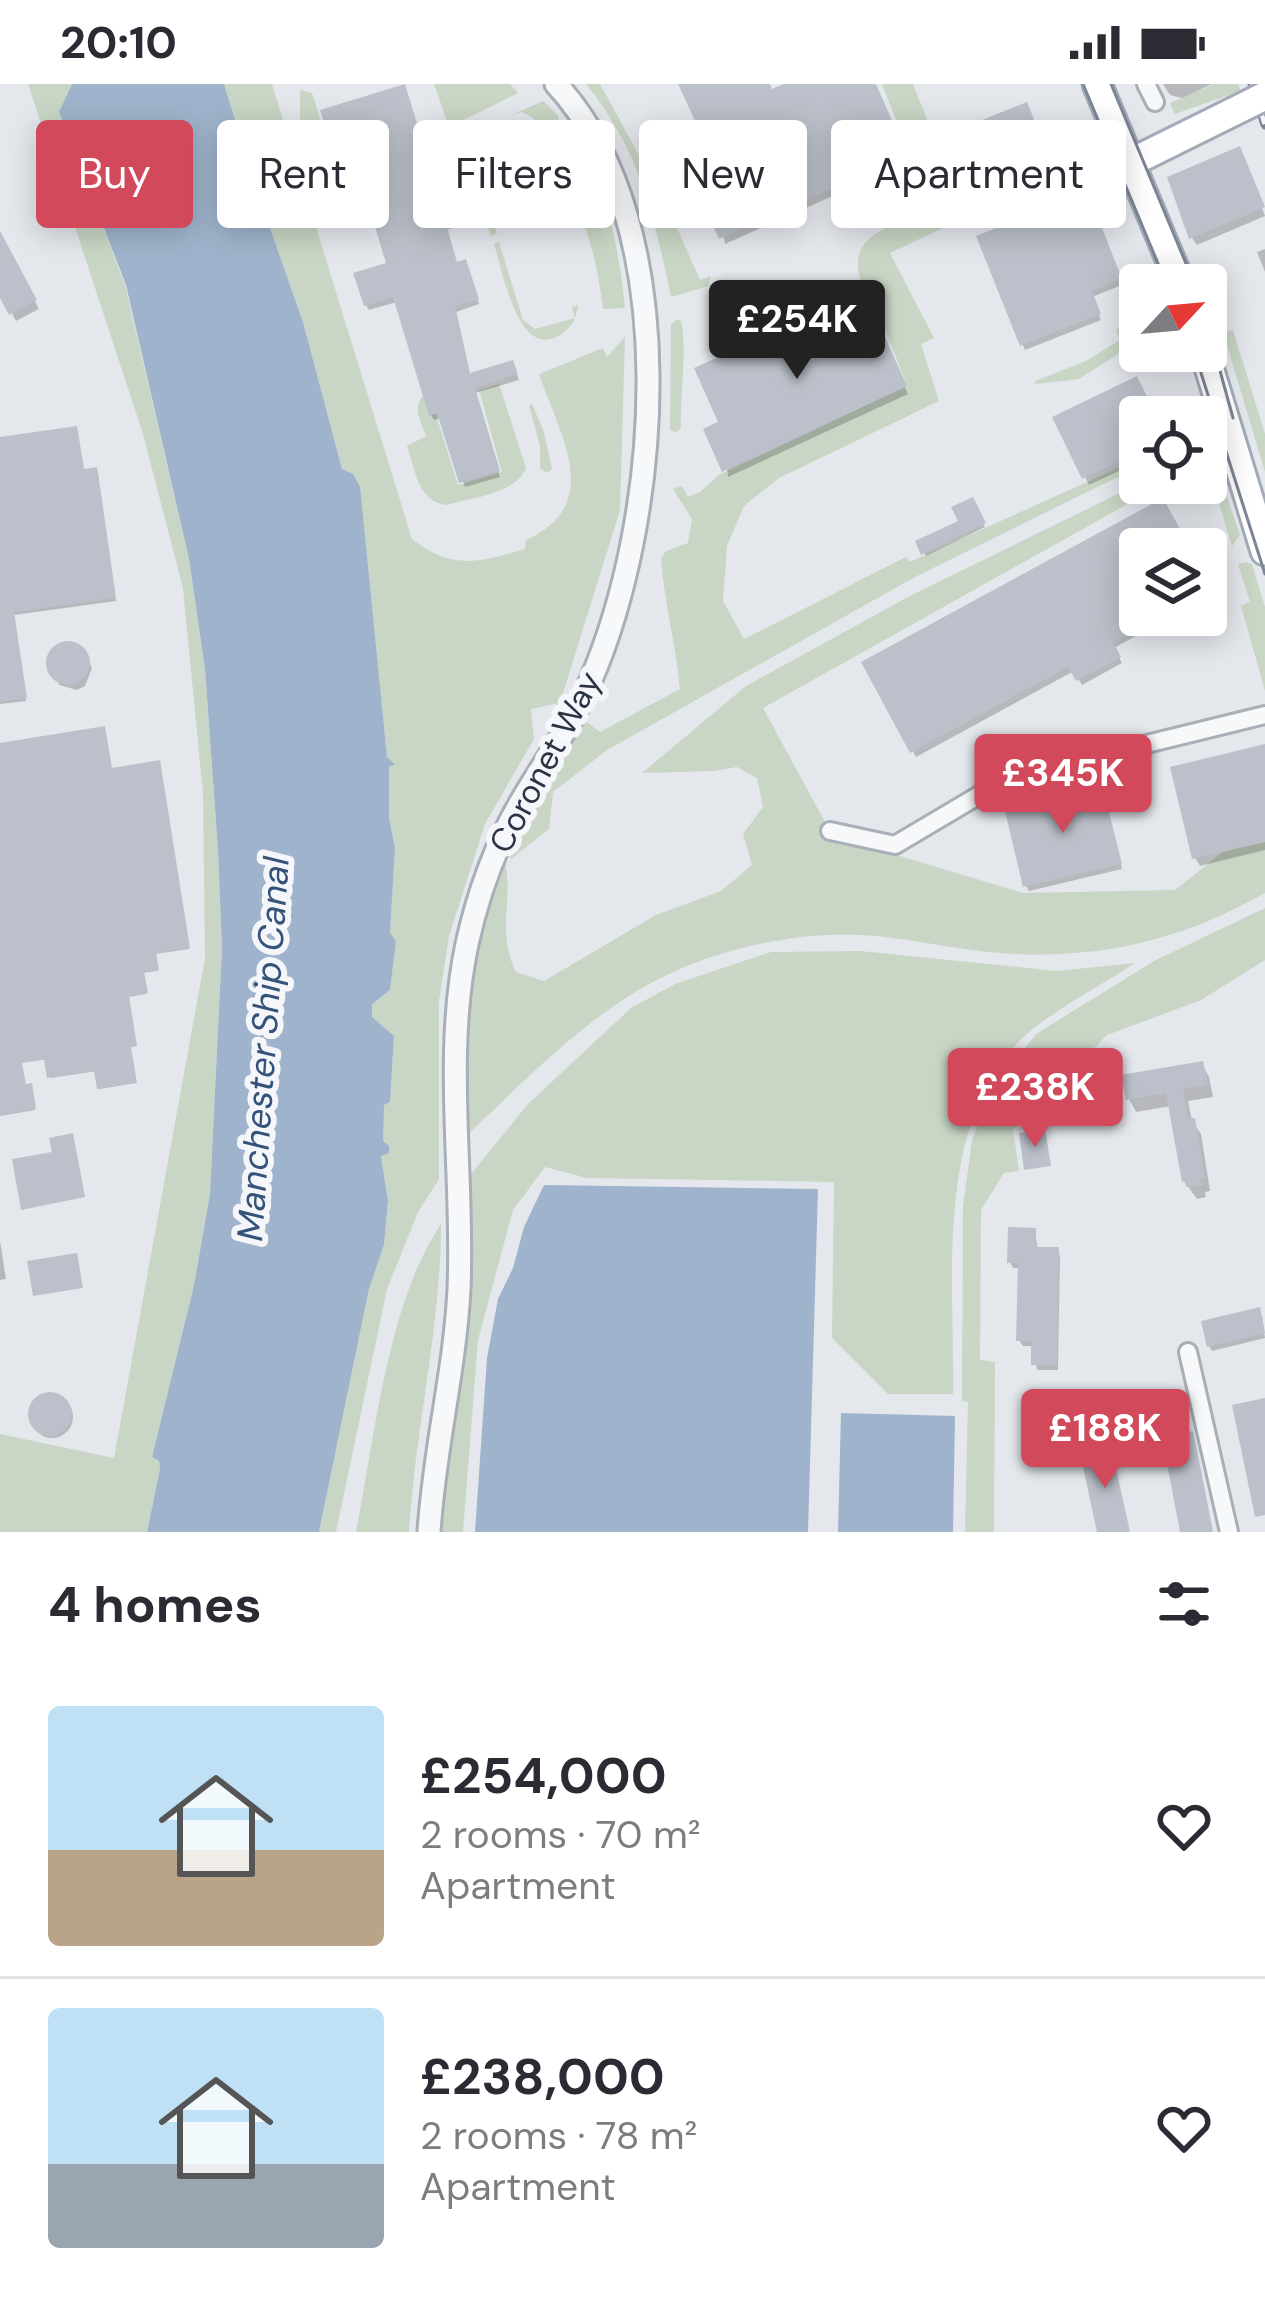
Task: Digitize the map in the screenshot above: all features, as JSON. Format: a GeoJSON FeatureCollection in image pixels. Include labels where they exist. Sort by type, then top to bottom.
{"type":"FeatureCollection","features":[{"type":"Feature","properties":{"kind":"main road"},"geometry":{"type":"LineString","coordinates":[[1097,84],[1171,264]]}},
{"type":"Feature","properties":{"kind":"main road"},"geometry":{"type":"LineString","coordinates":[[1130,163],[1256,101]]}},
{"type":"Feature","properties":{"kind":"main road"},"geometry":{"type":"LineString","coordinates":[[1210,372],[1265,551]]}},
{"type":"Feature","properties":{"kind":"street","name":"Coronet Way"},"geometry":{"type":"LineString","coordinates":[[429,1532],[434,1464],[457,1318],[460,985],[478,904],[503,836],[578,710],[605,646],[643,470],[645,308],[638,254],[608,159],[584,118],[556,84]]}},
{"type":"Feature","properties":{"kind":"street"},"geometry":{"type":"LineString","coordinates":[[1146,84],[1155,102]]}},
{"type":"Feature","properties":{"kind":"street"},"geometry":{"type":"LineString","coordinates":[[830,831],[895,845],[1008,778],[1265,715]]}},
{"type":"Feature","properties":{"kind":"street"},"geometry":{"type":"LineString","coordinates":[[1188,1352],[1229,1532]]}},
{"type":"Feature","properties":{"kind":"green space"},"geometry":{"type":"Polygon","coordinates":[[[28,84],[72,84],[59,112],[62,120],[40,120],[28,84]]]}},
{"type":"Feature","properties":{"kind":"green space"},"geometry":{"type":"Polygon","coordinates":[[[224,84],[272,84],[283,120],[235,120],[224,84]]]}},
{"type":"Feature","properties":{"kind":"green space"},"geometry":{"type":"Polygon","coordinates":[[[434,84],[510,84],[518,93],[463,120],[447,120],[434,84]]]}},
{"type":"Feature","properties":{"kind":"green space"},"geometry":{"type":"Polygon","coordinates":[[[586,84],[600,84],[639,155],[639,177],[615,120],[586,84]]]}},
{"type":"Feature","properties":{"kind":"green space"},"geometry":{"type":"Polygon","coordinates":[[[882,84],[913,84],[927,120],[896,120],[882,84]]]}},
{"type":"Feature","properties":{"kind":"green space"},"geometry":{"type":"Polygon","coordinates":[[[1214,84],[1238,84],[1241,91],[1175,114],[1170,103],[1214,84]]]}},
{"type":"Feature","properties":{"kind":"green space"},"geometry":{"type":"Polygon","coordinates":[[[300,90],[312,93],[321,120],[300,120],[300,90]]]}},
{"type":"Feature","properties":{"kind":"green space"},"geometry":{"type":"Polygon","coordinates":[[[543,101],[559,120],[534,120],[522,112],[512,115],[543,101]]]}},
{"type":"Feature","properties":{"kind":"green space"},"geometry":{"type":"Polygon","coordinates":[[[75,228],[103,228],[125,285],[189,559],[205,669],[222,948],[210,1194],[194,1285],[152,1457],[159,1461],[160,1469],[147,1532],[0,1532],[0,1434],[114,1458],[205,958],[203,794],[183,588],[143,434],[75,228]]]}},
{"type":"Feature","properties":{"kind":"green space"},"geometry":{"type":"Polygon","coordinates":[[[270,228],[316,228],[412,539],[440,556],[467,561],[525,549],[526,540],[550,525],[564,508],[570,467],[539,374],[603,348],[607,357],[625,337],[620,510],[560,703],[531,709],[534,739],[485,824],[449,936],[439,1001],[439,1179],[418,1212],[387,1289],[336,1532],[319,1532],[369,1289],[384,1245],[388,1201],[381,1155],[394,1036],[372,1017],[372,1003],[390,990],[396,941],[390,934],[395,848],[389,818],[389,766],[394,763],[387,757],[377,663],[342,469],[303,322],[270,228]]]}},
{"type":"Feature","properties":{"kind":"green space"},"geometry":{"type":"Polygon","coordinates":[[[585,228],[611,228],[625,308],[603,309],[585,228]]]}},
{"type":"Feature","properties":{"kind":"green space"},"geometry":{"type":"Polygon","coordinates":[[[655,228],[677,228],[700,280],[711,276],[708,286],[671,297],[655,228]]]}},
{"type":"Feature","properties":{"kind":"green space"},"geometry":{"type":"Polygon","coordinates":[[[887,228],[943,228],[890,253],[934,338],[921,344],[939,401],[779,478],[744,506],[727,546],[723,601],[744,639],[906,557],[910,562],[1119,467],[1119,476],[915,577],[607,750],[553,792],[549,829],[511,859],[507,851],[585,721],[600,732],[680,689],[661,558],[666,551],[688,543],[692,519],[673,489],[682,486],[688,497],[700,492],[719,475],[907,386],[858,269],[859,255],[874,235],[887,228]]]}},
{"type":"Feature","properties":{"kind":"green space"},"geometry":{"type":"Polygon","coordinates":[[[499,242],[523,320],[535,329],[575,318],[563,333],[544,340],[522,324],[494,244],[499,242]]]}},
{"type":"Feature","properties":{"kind":"green space"},"geometry":{"type":"Polygon","coordinates":[[[676,320],[682,327],[684,354],[681,428],[676,432],[670,430],[671,324],[676,320]]]}},
{"type":"Feature","properties":{"kind":"green space"},"geometry":{"type":"Polygon","coordinates":[[[1233,330],[1265,434],[1265,472],[1227,345],[1227,331],[1233,330]]]}},
{"type":"Feature","properties":{"kind":"green space"},"geometry":{"type":"Polygon","coordinates":[[[1119,341],[1119,353],[1079,379],[1036,384],[1035,381],[1086,361],[1119,341]]]}},
{"type":"Feature","properties":{"kind":"green space"},"geometry":{"type":"Polygon","coordinates":[[[499,384],[526,468],[503,489],[446,505],[437,503],[423,491],[407,446],[426,436],[419,417],[420,401],[428,389],[458,485],[502,472],[479,390],[499,384]]]}},
{"type":"Feature","properties":{"kind":"green space"},"geometry":{"type":"Polygon","coordinates":[[[532,404],[544,432],[552,469],[547,473],[540,468],[532,404]]]}},
{"type":"Feature","properties":{"kind":"green space"},"geometry":{"type":"Polygon","coordinates":[[[1119,493],[1119,504],[1127,504],[763,708],[837,844],[890,853],[1023,893],[1175,890],[1224,851],[1265,842],[1265,893],[1202,924],[1105,950],[1001,953],[838,935],[727,952],[675,971],[625,998],[554,1053],[467,1135],[466,1039],[472,970],[504,858],[510,956],[516,972],[544,981],[656,915],[721,891],[752,865],[743,834],[763,807],[757,778],[737,767],[642,773],[746,686],[908,597],[1119,493]]]}},
{"type":"Feature","properties":{"kind":"green space"},"geometry":{"type":"Polygon","coordinates":[[[1227,497],[1240,535],[1232,546],[1219,504],[1227,504],[1227,497]]]}},
{"type":"Feature","properties":{"kind":"green space"},"geometry":{"type":"Polygon","coordinates":[[[1238,564],[1252,564],[1265,607],[1265,691],[1241,606],[1250,602],[1238,564]]]}},
{"type":"Feature","properties":{"kind":"green space"},"geometry":{"type":"Polygon","coordinates":[[[1265,908],[1265,960],[1201,1000],[1107,1035],[1013,1129],[1019,1171],[1004,1173],[981,1210],[980,1360],[995,1362],[994,1532],[965,1532],[968,1402],[962,1401],[963,1207],[972,1140],[989,1097],[1036,1034],[1154,961],[1265,908]]]}},
{"type":"Feature","properties":{"kind":"green space"},"geometry":{"type":"Polygon","coordinates":[[[860,951],[1057,971],[1135,963],[1034,1028],[1001,1062],[979,1103],[964,1149],[956,1198],[953,1394],[888,1394],[832,1338],[834,1182],[587,1178],[545,1167],[513,1210],[478,1340],[463,1532],[441,1532],[449,1432],[470,1297],[468,1178],[527,1105],[631,1008],[675,984],[771,952],[860,951]]]}},
{"type":"Feature","properties":{"kind":"green space"},"geometry":{"type":"Polygon","coordinates":[[[441,1224],[437,1302],[409,1532],[356,1532],[395,1332],[423,1256],[441,1224]]]}},
{"type":"Feature","properties":{"kind":"water","name":"Manchester Ship Canal"},"geometry":{"type":"Polygon","coordinates":[[[72,84],[224,84],[235,120],[217,120],[217,228],[270,228],[303,322],[342,469],[353,474],[360,487],[387,757],[395,764],[389,767],[389,818],[395,848],[390,933],[396,941],[390,990],[372,1004],[372,1017],[394,1036],[390,1102],[384,1105],[383,1141],[389,1153],[381,1156],[388,1201],[384,1245],[369,1289],[319,1532],[147,1532],[160,1469],[159,1461],[152,1457],[194,1285],[210,1194],[222,948],[205,669],[189,559],[126,285],[104,228],[193,228],[193,120],[62,120],[59,112],[72,84]]]}},
{"type":"Feature","properties":{"kind":"water"},"geometry":{"type":"Polygon","coordinates":[[[544,1185],[818,1189],[808,1532],[475,1532],[487,1358],[498,1299],[544,1185]]]}},
{"type":"Feature","properties":{"kind":"water"},"geometry":{"type":"Polygon","coordinates":[[[841,1413],[955,1416],[953,1532],[838,1532],[841,1413]]]}},
{"type":"Feature","properties":{"kind":"building"},"geometry":{"type":"Polygon","coordinates":[[[405,84],[416,120],[413,228],[447,228],[457,262],[466,259],[479,299],[455,306],[470,373],[513,360],[518,374],[475,388],[500,471],[459,483],[437,413],[429,416],[393,297],[364,306],[353,273],[386,263],[375,228],[389,228],[389,120],[323,120],[320,110],[405,84]]]}},
{"type":"Feature","properties":{"kind":"building"},"geometry":{"type":"Polygon","coordinates":[[[678,84],[770,84],[772,89],[784,84],[876,84],[892,120],[831,120],[831,189],[807,200],[807,120],[695,120],[678,84]]]}},
{"type":"Feature","properties":{"kind":"building"},"geometry":{"type":"Polygon","coordinates":[[[1027,102],[1034,120],[982,120],[1027,102]]]}},
{"type":"Feature","properties":{"kind":"building"},"geometry":{"type":"Polygon","coordinates":[[[1240,146],[1265,207],[1189,239],[1167,177],[1240,146]]]}},
{"type":"Feature","properties":{"kind":"building"},"geometry":{"type":"Polygon","coordinates":[[[714,228],[744,228],[719,239],[714,228]]]}},
{"type":"Feature","properties":{"kind":"building"},"geometry":{"type":"Polygon","coordinates":[[[996,228],[1102,228],[1119,280],[1092,291],[1101,314],[1020,346],[976,236],[996,228]]]}},
{"type":"Feature","properties":{"kind":"building"},"geometry":{"type":"Polygon","coordinates":[[[0,231],[37,300],[9,315],[0,298],[0,231]]]}},
{"type":"Feature","properties":{"kind":"building"},"geometry":{"type":"Polygon","coordinates":[[[866,295],[907,386],[722,472],[703,429],[718,422],[694,368],[759,339],[762,345],[866,295]]]}},
{"type":"Feature","properties":{"kind":"building"},"geometry":{"type":"Polygon","coordinates":[[[1137,376],[1147,396],[1119,396],[1119,461],[1082,479],[1052,417],[1137,376]]]}},
{"type":"Feature","properties":{"kind":"building"},"geometry":{"type":"Polygon","coordinates":[[[77,426],[84,469],[97,467],[116,598],[14,612],[27,698],[0,702],[0,437],[77,426]]]}},
{"type":"Feature","properties":{"kind":"building"},"geometry":{"type":"Polygon","coordinates":[[[973,497],[986,523],[921,555],[915,541],[958,521],[951,507],[973,497]]]}},
{"type":"Feature","properties":{"kind":"building"},"geometry":{"type":"Polygon","coordinates":[[[1152,504],[1166,504],[1179,528],[1119,528],[1119,636],[1124,636],[1113,642],[1121,657],[1076,681],[1068,667],[910,753],[861,662],[1152,504]]]}},
{"type":"Feature","properties":{"kind":"building"},"geometry":{"type":"Polygon","coordinates":[[[68,641],[84,647],[90,663],[84,679],[68,685],[52,679],[46,663],[52,647],[68,641]]]}},
{"type":"Feature","properties":{"kind":"building"},"geometry":{"type":"Polygon","coordinates":[[[105,726],[112,768],[160,760],[190,948],[156,953],[159,970],[144,972],[148,993],[129,996],[137,1083],[97,1089],[94,1071],[47,1078],[44,1059],[22,1063],[26,1084],[32,1083],[36,1109],[0,1115],[0,743],[105,726]]]}},
{"type":"Feature","properties":{"kind":"building"},"geometry":{"type":"Polygon","coordinates":[[[1265,744],[1265,842],[1192,859],[1170,767],[1265,744]]]}},
{"type":"Feature","properties":{"kind":"building"},"geometry":{"type":"Polygon","coordinates":[[[1102,784],[1122,864],[1023,887],[1004,807],[1102,784]]]}},
{"type":"Feature","properties":{"kind":"building"},"geometry":{"type":"Polygon","coordinates":[[[1203,1061],[1208,1085],[1183,1089],[1188,1119],[1195,1118],[1205,1178],[1200,1179],[1201,1185],[1186,1187],[1166,1093],[1126,1100],[1121,1075],[1203,1061]]]}},
{"type":"Feature","properties":{"kind":"building"},"geometry":{"type":"Polygon","coordinates":[[[1045,1129],[1051,1166],[1024,1170],[1019,1133],[1045,1129]]]}},
{"type":"Feature","properties":{"kind":"building"},"geometry":{"type":"Polygon","coordinates":[[[73,1133],[85,1197],[21,1210],[12,1159],[52,1152],[49,1138],[73,1133]]]}},
{"type":"Feature","properties":{"kind":"building"},"geometry":{"type":"Polygon","coordinates":[[[1008,1227],[1036,1228],[1036,1247],[1059,1247],[1057,1366],[1031,1365],[1031,1341],[1016,1341],[1018,1263],[1007,1263],[1008,1227]]]}},
{"type":"Feature","properties":{"kind":"building"},"geometry":{"type":"Polygon","coordinates":[[[77,1253],[83,1288],[33,1296],[27,1261],[77,1253]]]}},
{"type":"Feature","properties":{"kind":"building"},"geometry":{"type":"Polygon","coordinates":[[[1260,1307],[1265,1333],[1207,1347],[1201,1321],[1260,1307]]]}},
{"type":"Feature","properties":{"kind":"building"},"geometry":{"type":"Polygon","coordinates":[[[50,1392],[66,1398],[72,1414],[66,1430],[50,1436],[34,1430],[28,1414],[34,1398],[50,1392]]]}},
{"type":"Feature","properties":{"kind":"building"},"geometry":{"type":"Polygon","coordinates":[[[1265,1398],[1265,1515],[1255,1517],[1232,1405],[1265,1398]]]}},
{"type":"Feature","properties":{"kind":"building"},"geometry":{"type":"Polygon","coordinates":[[[1193,1431],[1213,1532],[1180,1532],[1162,1437],[1193,1431]]]}},
{"type":"Feature","properties":{"kind":"building"},"geometry":{"type":"Polygon","coordinates":[[[1111,1446],[1130,1532],[1097,1532],[1080,1453],[1111,1446]]]}},
{"type":"Feature","properties":{"kind":"tram line"},"geometry":{"type":"LineString","coordinates":[[1083,84],[1158,264]]}},
{"type":"Feature","properties":{"kind":"tram line"},"geometry":{"type":"LineString","coordinates":[[1111,84],[1186,264]]}},
{"type":"Feature","properties":{"kind":"tram line"},"geometry":{"type":"LineString","coordinates":[[1201,372],[1265,574]]}},
{"type":"Feature","properties":{"kind":"tram line"},"geometry":{"type":"LineString","coordinates":[[1220,372],[1233,418]]}},
{"type":"Feature","properties":{"kind":"railway"},"geometry":{"type":"LineString","coordinates":[[1252,84],[1265,125]]}}]}
